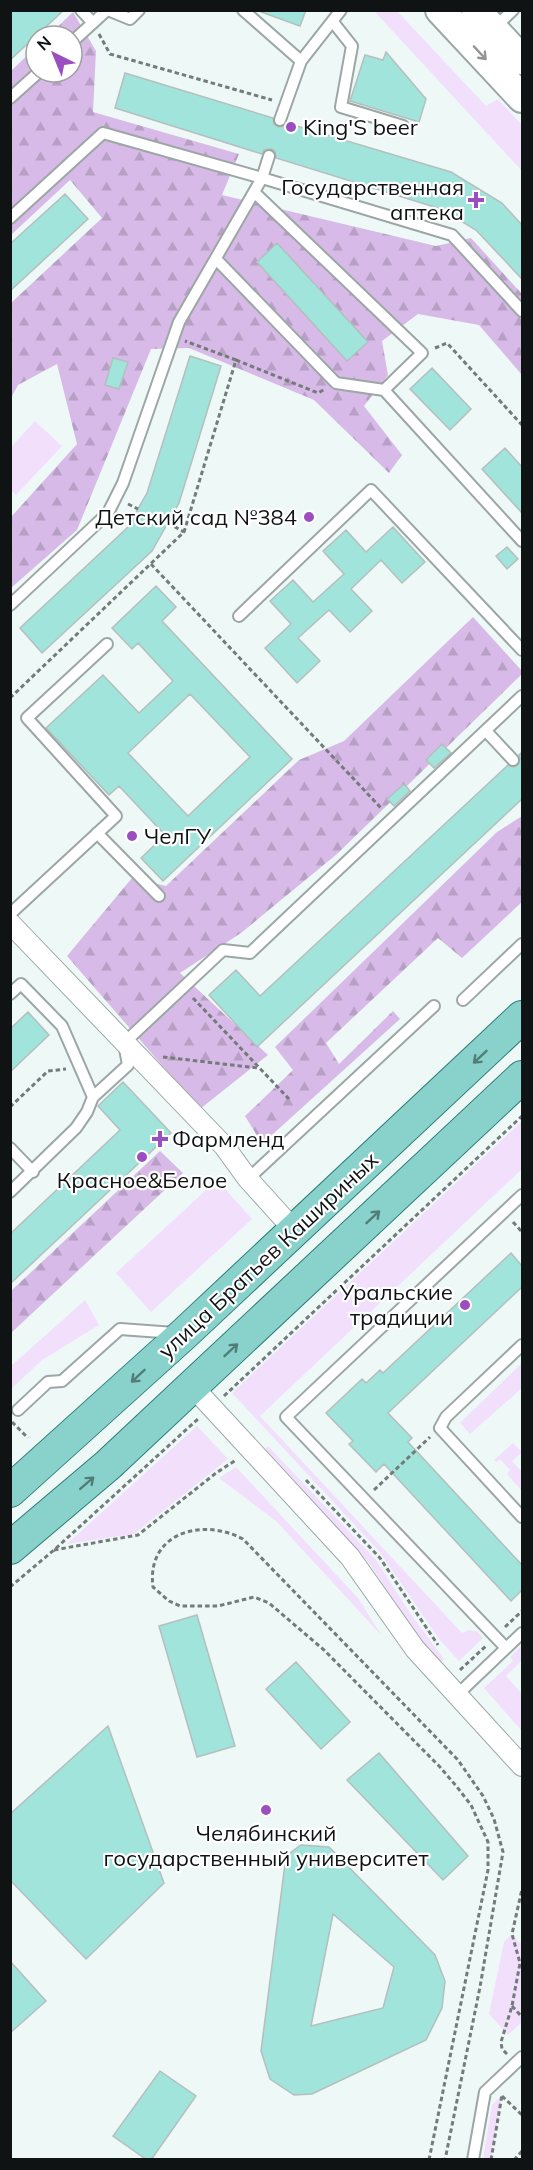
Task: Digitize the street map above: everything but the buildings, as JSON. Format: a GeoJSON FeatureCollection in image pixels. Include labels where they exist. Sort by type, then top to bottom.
{"type":"FeatureCollection","features":[{"type":"Feature","properties":{"kind":"main road"},"geometry":{"type":"LineString","coordinates":[[440,10],[522,98]]}},
{"type":"Feature","properties":{"kind":"main road"},"geometry":{"type":"LineString","coordinates":[[494,17],[522,58]]}},
{"type":"Feature","properties":{"kind":"main road","name":"улица Братьев Кашириных"},"geometry":{"type":"LineString","coordinates":[[10,1491],[184,1334],[522,1017]]}},
{"type":"Feature","properties":{"kind":"main road","name":"улица Братьев Кашириных"},"geometry":{"type":"LineString","coordinates":[[10,1548],[108,1465],[202,1396],[522,1077]]}},
{"type":"Feature","properties":{"kind":"street"},"geometry":{"type":"LineString","coordinates":[[10,923],[224,1146],[248,1179],[294,1230]]}},
{"type":"Feature","properties":{"kind":"street"},"geometry":{"type":"LineString","coordinates":[[202,1396],[350,1557],[375,1590],[402,1633],[522,1766]]}},
{"type":"Feature","properties":{"kind":"lane"},"geometry":{"type":"LineString","coordinates":[[81,10],[93,23]]}},
{"type":"Feature","properties":{"kind":"lane"},"geometry":{"type":"LineString","coordinates":[[84,31],[107,10],[130,19],[139,10]]}},
{"type":"Feature","properties":{"kind":"lane"},"geometry":{"type":"LineString","coordinates":[[243,10],[301,61]]}},
{"type":"Feature","properties":{"kind":"lane"},"geometry":{"type":"LineString","coordinates":[[280,120],[301,61],[341,10]]}},
{"type":"Feature","properties":{"kind":"lane"},"geometry":{"type":"LineString","coordinates":[[333,22],[352,46],[341,107],[403,126]]}},
{"type":"Feature","properties":{"kind":"lane"},"geometry":{"type":"LineString","coordinates":[[10,98],[26,84]]}},
{"type":"Feature","properties":{"kind":"lane"},"geometry":{"type":"LineString","coordinates":[[10,218],[103,133],[452,235],[522,311]]}},
{"type":"Feature","properties":{"kind":"lane"},"geometry":{"type":"LineString","coordinates":[[10,604],[108,513],[123,483],[179,322],[262,178],[268,156]]}},
{"type":"Feature","properties":{"kind":"lane"},"geometry":{"type":"LineString","coordinates":[[254,192],[422,353],[384,390]]}},
{"type":"Feature","properties":{"kind":"lane"},"geometry":{"type":"LineString","coordinates":[[216,259],[336,383],[384,390],[522,541]]}},
{"type":"Feature","properties":{"kind":"lane"},"geometry":{"type":"LineString","coordinates":[[239,616],[371,490],[522,650]]}},
{"type":"Feature","properties":{"kind":"lane"},"geometry":{"type":"LineString","coordinates":[[10,914],[116,816],[27,718],[107,644]]}},
{"type":"Feature","properties":{"kind":"lane"},"geometry":{"type":"LineString","coordinates":[[10,1192],[76,1128],[87,1112],[93,1097],[128,1065],[129,1048],[183,988],[223,950],[250,953],[522,696]]}},
{"type":"Feature","properties":{"kind":"lane"},"geometry":{"type":"LineString","coordinates":[[486,731],[513,760]]}},
{"type":"Feature","properties":{"kind":"lane"},"geometry":{"type":"LineString","coordinates":[[97,833],[159,896]]}},
{"type":"Feature","properties":{"kind":"lane"},"geometry":{"type":"LineString","coordinates":[[463,1000],[522,944]]}},
{"type":"Feature","properties":{"kind":"lane"},"geometry":{"type":"LineString","coordinates":[[10,994],[21,984],[62,1026],[93,1097]]}},
{"type":"Feature","properties":{"kind":"lane"},"geometry":{"type":"LineString","coordinates":[[248,1179],[434,1006]]}},
{"type":"Feature","properties":{"kind":"lane"},"geometry":{"type":"LineString","coordinates":[[10,1148],[33,1172]]}},
{"type":"Feature","properties":{"kind":"lane"},"geometry":{"type":"LineString","coordinates":[[506,1648],[286,1417],[522,1195]]}},
{"type":"Feature","properties":{"kind":"lane"},"geometry":{"type":"LineString","coordinates":[[18,1410],[48,1382],[62,1381],[120,1329],[184,1334]]}},
{"type":"Feature","properties":{"kind":"lane"},"geometry":{"type":"LineString","coordinates":[[522,1345],[446,1417],[440,1428],[522,1517]]}},
{"type":"Feature","properties":{"kind":"lane"},"geometry":{"type":"LineString","coordinates":[[457,1695],[522,1633]]}},
{"type":"Feature","properties":{"kind":"lane"},"geometry":{"type":"LineString","coordinates":[[473,2160],[485,2092],[519,2060]]}},
{"type":"Feature","properties":{"kind":"path"},"geometry":{"type":"LineString","coordinates":[[93,23],[110,54],[285,104]]}},
{"type":"Feature","properties":{"kind":"path"},"geometry":{"type":"LineString","coordinates":[[174,337],[318,393],[336,383]]}},
{"type":"Feature","properties":{"kind":"path"},"geometry":{"type":"LineString","coordinates":[[422,353],[447,343],[522,425]]}},
{"type":"Feature","properties":{"kind":"path"},"geometry":{"type":"LineString","coordinates":[[10,698],[184,531],[236,360]]}},
{"type":"Feature","properties":{"kind":"path"},"geometry":{"type":"LineString","coordinates":[[168,524],[184,531]]}},
{"type":"Feature","properties":{"kind":"path"},"geometry":{"type":"LineString","coordinates":[[151,564],[392,820]]}},
{"type":"Feature","properties":{"kind":"path"},"geometry":{"type":"LineString","coordinates":[[183,988],[289,1099]]}},
{"type":"Feature","properties":{"kind":"path"},"geometry":{"type":"LineString","coordinates":[[129,1048],[260,1068]]}},
{"type":"Feature","properties":{"kind":"path"},"geometry":{"type":"LineString","coordinates":[[10,1107],[48,1071],[79,1066]]}},
{"type":"Feature","properties":{"kind":"path"},"geometry":{"type":"LineString","coordinates":[[10,1587],[54,1550],[202,1396],[522,1116]]}},
{"type":"Feature","properties":{"kind":"path"},"geometry":{"type":"LineString","coordinates":[[10,1420],[28,1438]]}},
{"type":"Feature","properties":{"kind":"path"},"geometry":{"type":"LineString","coordinates":[[364,1499],[440,1428]]}},
{"type":"Feature","properties":{"kind":"path"},"geometry":{"type":"LineString","coordinates":[[54,1550],[138,1535],[216,1473],[236,1460]]}},
{"type":"Feature","properties":{"kind":"path"},"geometry":{"type":"LineString","coordinates":[[429,2160],[488,1870],[488,1842],[471,1805],[440,1767],[324,1650],[269,1603],[254,1597],[218,1606],[180,1606],[169,1601],[153,1587],[153,1566],[162,1548],[178,1535],[201,1528],[219,1529],[243,1539],[458,1760],[483,1796],[494,1819],[503,1852],[496,1900],[445,2160]]}},
{"type":"Feature","properties":{"kind":"path"},"geometry":{"type":"LineString","coordinates":[[519,2060],[502,2049],[501,2042],[521,1964],[512,1934],[522,1889]]}},
{"type":"Feature","properties":{"kind":"path"},"geometry":{"type":"LineString","coordinates":[[512,2006],[522,2017]]}},
{"type":"Feature","properties":{"kind":"path"},"geometry":{"type":"LineString","coordinates":[[493,2085],[522,2115]]}},
{"type":"Feature","properties":{"kind":"path"},"geometry":{"type":"LineString","coordinates":[[491,2160],[502,2096]]}},
{"type":"Feature","properties":{"kind":"path"},"geometry":{"type":"LineString","coordinates":[[514,2160],[522,2151]]}},
{"type":"Feature","properties":{"kind":"shaded area"},"geometry":{"type":"Polygon","coordinates":[[[374,11],[397,11],[486,106],[498,99],[522,125],[522,171],[374,11]]]}},
{"type":"Feature","properties":{"kind":"shaded area"},"geometry":{"type":"Polygon","coordinates":[[[35,421],[62,446],[16,495],[11,490],[11,447],[35,421]]]}},
{"type":"Feature","properties":{"kind":"shaded area"},"geometry":{"type":"Polygon","coordinates":[[[522,1121],[522,1169],[260,1416],[462,1633],[469,1630],[477,1631],[483,1638],[459,1661],[439,1639],[379,1551],[232,1393],[522,1121]]]}},
{"type":"Feature","properties":{"kind":"shaded area"},"geometry":{"type":"Polygon","coordinates":[[[217,1180],[252,1219],[151,1312],[116,1273],[217,1180]]]}},
{"type":"Feature","properties":{"kind":"shaded area"},"geometry":{"type":"Polygon","coordinates":[[[85,1300],[99,1325],[42,1360],[11,1389],[11,1366],[85,1300]]]}},
{"type":"Feature","properties":{"kind":"shaded area"},"geometry":{"type":"Polygon","coordinates":[[[522,1363],[522,1388],[470,1434],[460,1423],[522,1363]]]}},
{"type":"Feature","properties":{"kind":"shaded area"},"geometry":{"type":"Polygon","coordinates":[[[197,1426],[228,1459],[134,1534],[67,1544],[197,1426]]]}},
{"type":"Feature","properties":{"kind":"shaded area"},"geometry":{"type":"Polygon","coordinates":[[[513,1443],[522,1452],[512,1461],[522,1472],[522,1491],[507,1474],[510,1470],[500,1459],[496,1462],[494,1460],[513,1443]]]}},
{"type":"Feature","properties":{"kind":"shaded area"},"geometry":{"type":"Polygon","coordinates":[[[268,1446],[376,1560],[412,1616],[444,1659],[440,1664],[407,1622],[370,1564],[263,1451],[268,1446]]]}},
{"type":"Feature","properties":{"kind":"shaded area"},"geometry":{"type":"Polygon","coordinates":[[[236,1467],[358,1598],[382,1636],[276,1521],[219,1478],[236,1467]]]}},
{"type":"Feature","properties":{"kind":"shaded area"},"geometry":{"type":"Polygon","coordinates":[[[522,1645],[522,1660],[506,1676],[522,1694],[522,1731],[484,1688],[513,1661],[510,1657],[522,1645]]]}},
{"type":"Feature","properties":{"kind":"shaded area"},"geometry":{"type":"Polygon","coordinates":[[[512,1934],[522,1945],[522,2022],[508,2035],[489,2014],[504,1942],[512,1934]]]}},
{"type":"Feature","properties":{"kind":"shaded area"},"geometry":{"type":"Polygon","coordinates":[[[502,2095],[491,2159],[483,2159],[492,2105],[502,2095]]]}},
{"type":"Feature","properties":{"kind":"green space"},"geometry":{"type":"Polygon","coordinates":[[[73,12],[80,24],[60,24],[73,12]]]}},
{"type":"Feature","properties":{"kind":"green space"},"geometry":{"type":"Polygon","coordinates":[[[84,31],[96,51],[93,112],[239,154],[222,195],[436,246],[471,238],[522,294],[522,375],[479,325],[418,314],[382,341],[388,375],[364,406],[402,455],[389,473],[314,400],[189,348],[151,349],[77,530],[11,588],[11,517],[77,444],[57,364],[18,385],[11,398],[11,303],[102,218],[70,180],[11,235],[11,71],[24,59],[24,84],[84,84],[84,31]]]}},
{"type":"Feature","properties":{"kind":"green space"},"geometry":{"type":"Polygon","coordinates":[[[473,617],[522,671],[522,674],[337,854],[241,933],[180,973],[268,1055],[200,1109],[67,956],[132,878],[166,886],[299,760],[344,741],[473,617]]]}},
{"type":"Feature","properties":{"kind":"green space"},"geometry":{"type":"Polygon","coordinates":[[[522,816],[522,902],[462,958],[438,938],[326,1043],[339,1064],[393,1011],[400,1019],[262,1144],[245,1116],[293,1070],[275,1047],[497,832],[522,816]]]}},
{"type":"Feature","properties":{"kind":"green space"},"geometry":{"type":"Polygon","coordinates":[[[160,1151],[183,1173],[11,1333],[11,1291],[160,1151]]]}},
{"type":"Feature","properties":{"kind":"place","name":"King'S beer"},"geometry":{"type":"Point","coordinates":[291,127]}},
{"type":"Feature","properties":{"kind":"place","name":"Государственная аптека"},"geometry":{"type":"Point","coordinates":[476,200]}},
{"type":"Feature","properties":{"kind":"place","name":"Детский сад №384"},"geometry":{"type":"Point","coordinates":[309,517]}},
{"type":"Feature","properties":{"kind":"place","name":"ЧелГУ"},"geometry":{"type":"Point","coordinates":[132,836]}},
{"type":"Feature","properties":{"kind":"place","name":"Фармленд"},"geometry":{"type":"Point","coordinates":[160,1139]}},
{"type":"Feature","properties":{"kind":"place","name":"Красное&Белое"},"geometry":{"type":"Point","coordinates":[142,1157]}},
{"type":"Feature","properties":{"kind":"place","name":"Уральские традиции"},"geometry":{"type":"Point","coordinates":[465,1305]}},
{"type":"Feature","properties":{"kind":"place","name":"Челябинский государственный университет"},"geometry":{"type":"Point","coordinates":[266,1810]}}]}
